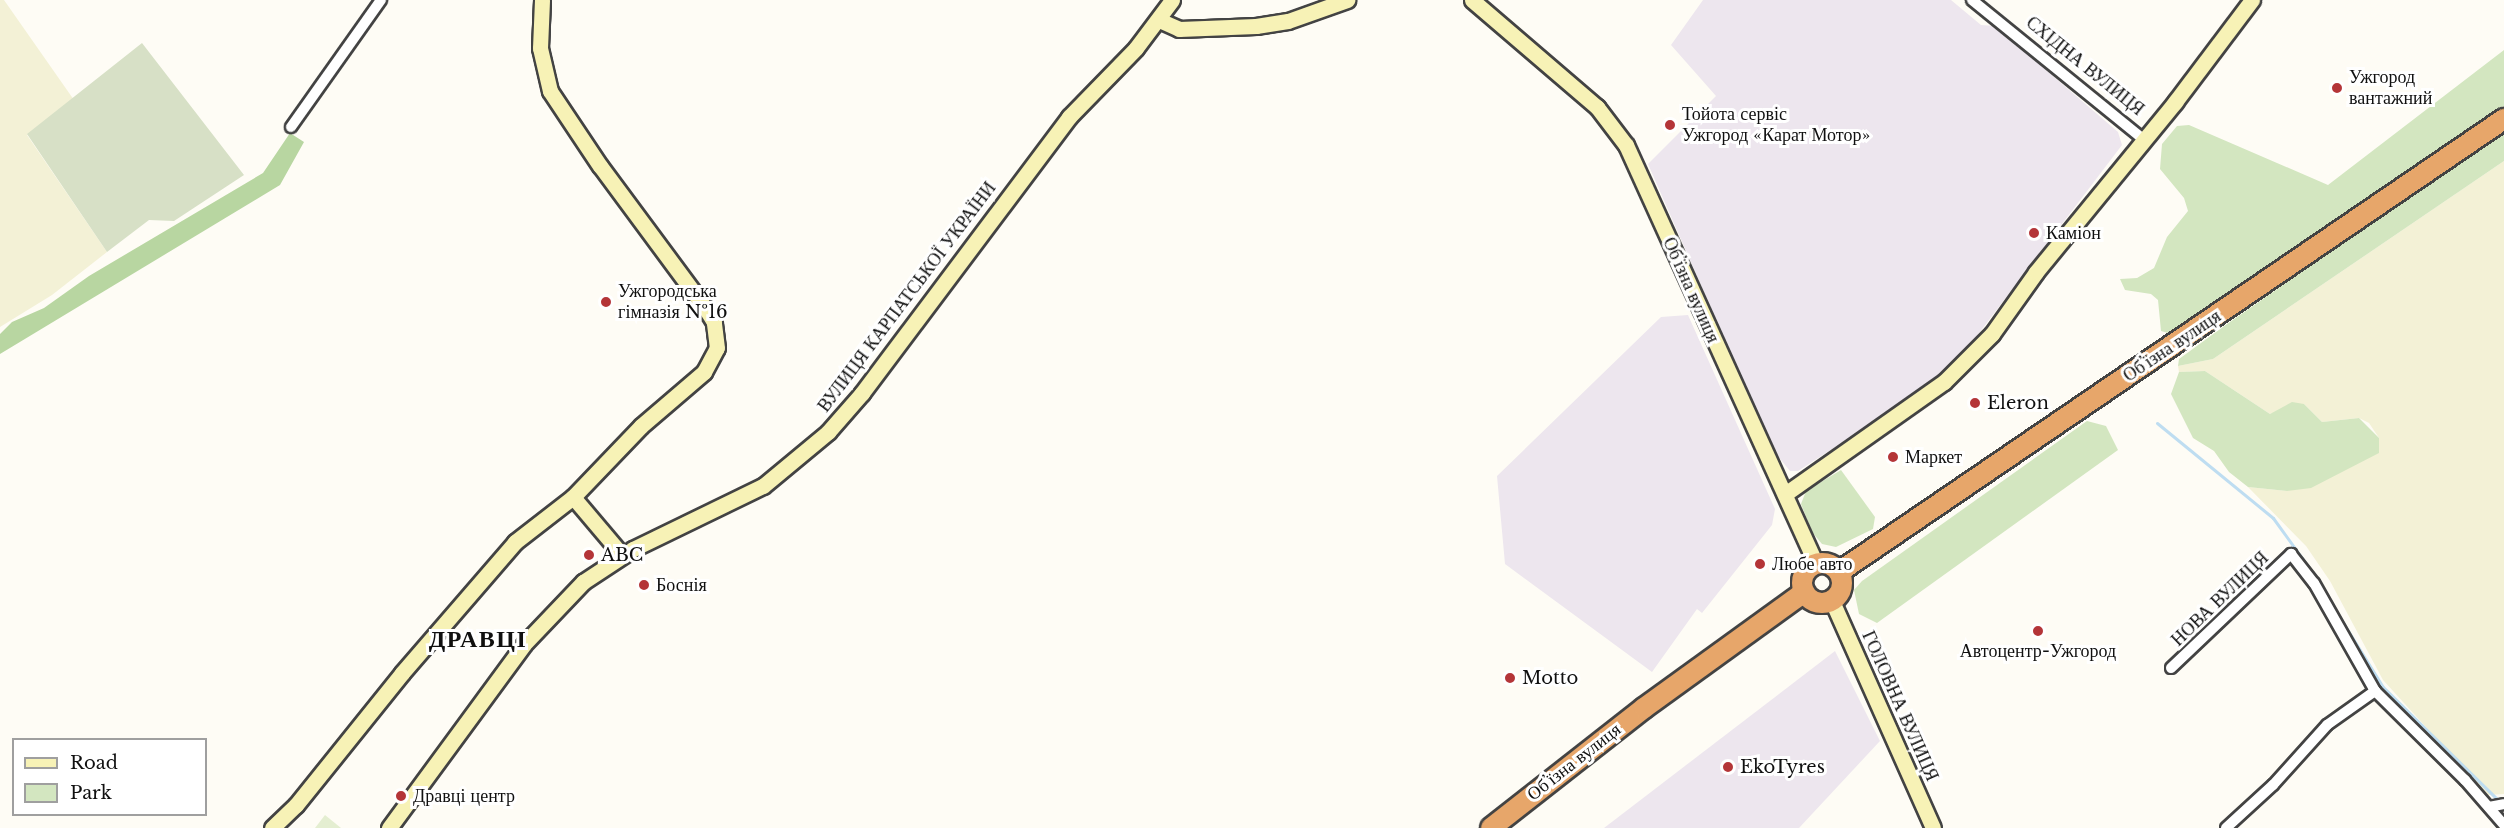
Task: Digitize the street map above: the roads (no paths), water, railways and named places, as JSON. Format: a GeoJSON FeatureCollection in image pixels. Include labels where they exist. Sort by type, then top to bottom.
{"type":"FeatureCollection","features":[{"type":"Feature","properties":{"kind":"highway","name":"Обʼїзна вулиця"},"geometry":{"type":"LineString","coordinates":[[1839,572],[2504,119]]}},
{"type":"Feature","properties":{"kind":"highway"},"geometry":{"type":"LineString","coordinates":[[1815,564],[1829,564],[1839,572],[1842,585],[1832,601],[1813,601],[1804,592],[1803,579],[1815,564]]}},
{"type":"Feature","properties":{"kind":"highway","name":"Обʼїзна вулиця"},"geometry":{"type":"LineString","coordinates":[[1491,828],[1635,714],[1804,592]]}},
{"type":"Feature","properties":{"kind":"street"},"geometry":{"type":"LineString","coordinates":[[291,127],[381,0]]}},
{"type":"Feature","properties":{"kind":"street"},"geometry":{"type":"LineString","coordinates":[[272,828],[296,805],[402,672],[515,542],[573,497],[641,426],[704,372],[713,359],[717,336],[706,309],[600,166],[550,91],[540,48],[542,0]]}},
{"type":"Feature","properties":{"kind":"street"},"geometry":{"type":"LineString","coordinates":[[1166,9],[1179,29],[1256,26],[1288,21],[1347,0]]}},
{"type":"Feature","properties":{"kind":"street","name":"Обʼїзна вулиця"},"geometry":{"type":"LineString","coordinates":[[1472,0],[1565,77],[1610,121],[1637,168],[1815,564]]}},
{"type":"Feature","properties":{"kind":"street","name":"СХІДНА ВУЛИЦЯ"},"geometry":{"type":"LineString","coordinates":[[1972,0],[2144,140]]}},
{"type":"Feature","properties":{"kind":"street","name":"СХІДНА ВУЛИЦЯ"},"geometry":{"type":"LineString","coordinates":[[1785,494],[1944,382],[1992,334],[2033,277],[2144,140],[2252,0]]}},
{"type":"Feature","properties":{"kind":"street","name":"ВУЛИЦЯ КАРПАТСЬКОЇ УКРАЇНИ"},"geometry":{"type":"LineString","coordinates":[[389,828],[524,644],[583,582],[622,555],[763,486],[828,432],[888,358],[1069,117],[1166,9]]}},
{"type":"Feature","properties":{"kind":"street"},"geometry":{"type":"LineString","coordinates":[[573,497],[622,555]]}},
{"type":"Feature","properties":{"kind":"street","name":"НОВА ВУЛИЦЯ"},"geometry":{"type":"LineString","coordinates":[[2171,668],[2291,554],[2314,583],[2375,691]]}},
{"type":"Feature","properties":{"kind":"street","name":"ГОЛОВНА ВУЛИЦЯ"},"geometry":{"type":"LineString","coordinates":[[1832,601],[1933,828]]}},
{"type":"Feature","properties":{"kind":"street"},"geometry":{"type":"LineString","coordinates":[[2226,828],[2272,785],[2327,725],[2375,691],[2504,825]]}},
{"type":"Feature","properties":{"kind":"street"},"geometry":{"type":"LineString","coordinates":[[2489,807],[2504,804]]}},
{"type":"Feature","properties":{"kind":"waterway"},"geometry":{"type":"LineString","coordinates":[[2157,423],[2273,518],[2315,576]]}},
{"type":"Feature","properties":{"kind":"waterway"},"geometry":{"type":"LineString","coordinates":[[2329,600],[2383,687],[2497,799]]}},
{"type":"Feature","properties":{"kind":"place","name":"Ужгород вантажний"},"geometry":{"type":"Point","coordinates":[2337,88]}},
{"type":"Feature","properties":{"kind":"place","name":"Тойота сервіс Ужгород «Карат Мотор»"},"geometry":{"type":"Point","coordinates":[1670,125]}},
{"type":"Feature","properties":{"kind":"place","name":"Каміон"},"geometry":{"type":"Point","coordinates":[2034,233]}},
{"type":"Feature","properties":{"kind":"place","name":"Ужгородська гімназія №16"},"geometry":{"type":"Point","coordinates":[606,302]}},
{"type":"Feature","properties":{"kind":"place","name":"Eleron"},"geometry":{"type":"Point","coordinates":[1975,403]}},
{"type":"Feature","properties":{"kind":"place","name":"Маркет"},"geometry":{"type":"Point","coordinates":[1893,457]}},
{"type":"Feature","properties":{"kind":"place","name":"ABC"},"geometry":{"type":"Point","coordinates":[589,555]}},
{"type":"Feature","properties":{"kind":"place","name":"Любе авто"},"geometry":{"type":"Point","coordinates":[1760,564]}},
{"type":"Feature","properties":{"kind":"place","name":"Боснія"},"geometry":{"type":"Point","coordinates":[644,585]}},
{"type":"Feature","properties":{"kind":"place","name":"Автоцентр-Ужгород"},"geometry":{"type":"Point","coordinates":[2038,631]}},
{"type":"Feature","properties":{"kind":"place","name":"Motto"},"geometry":{"type":"Point","coordinates":[1510,678]}},
{"type":"Feature","properties":{"kind":"place","name":"EkoTyres"},"geometry":{"type":"Point","coordinates":[1728,767]}},
{"type":"Feature","properties":{"kind":"place","name":"Дравці центр"},"geometry":{"type":"Point","coordinates":[401,796]}},
{"type":"Feature","properties":{"kind":"district","name":"ДРАВЦІ"},"geometry":{"type":"Point","coordinates":[478,639]}}]}
